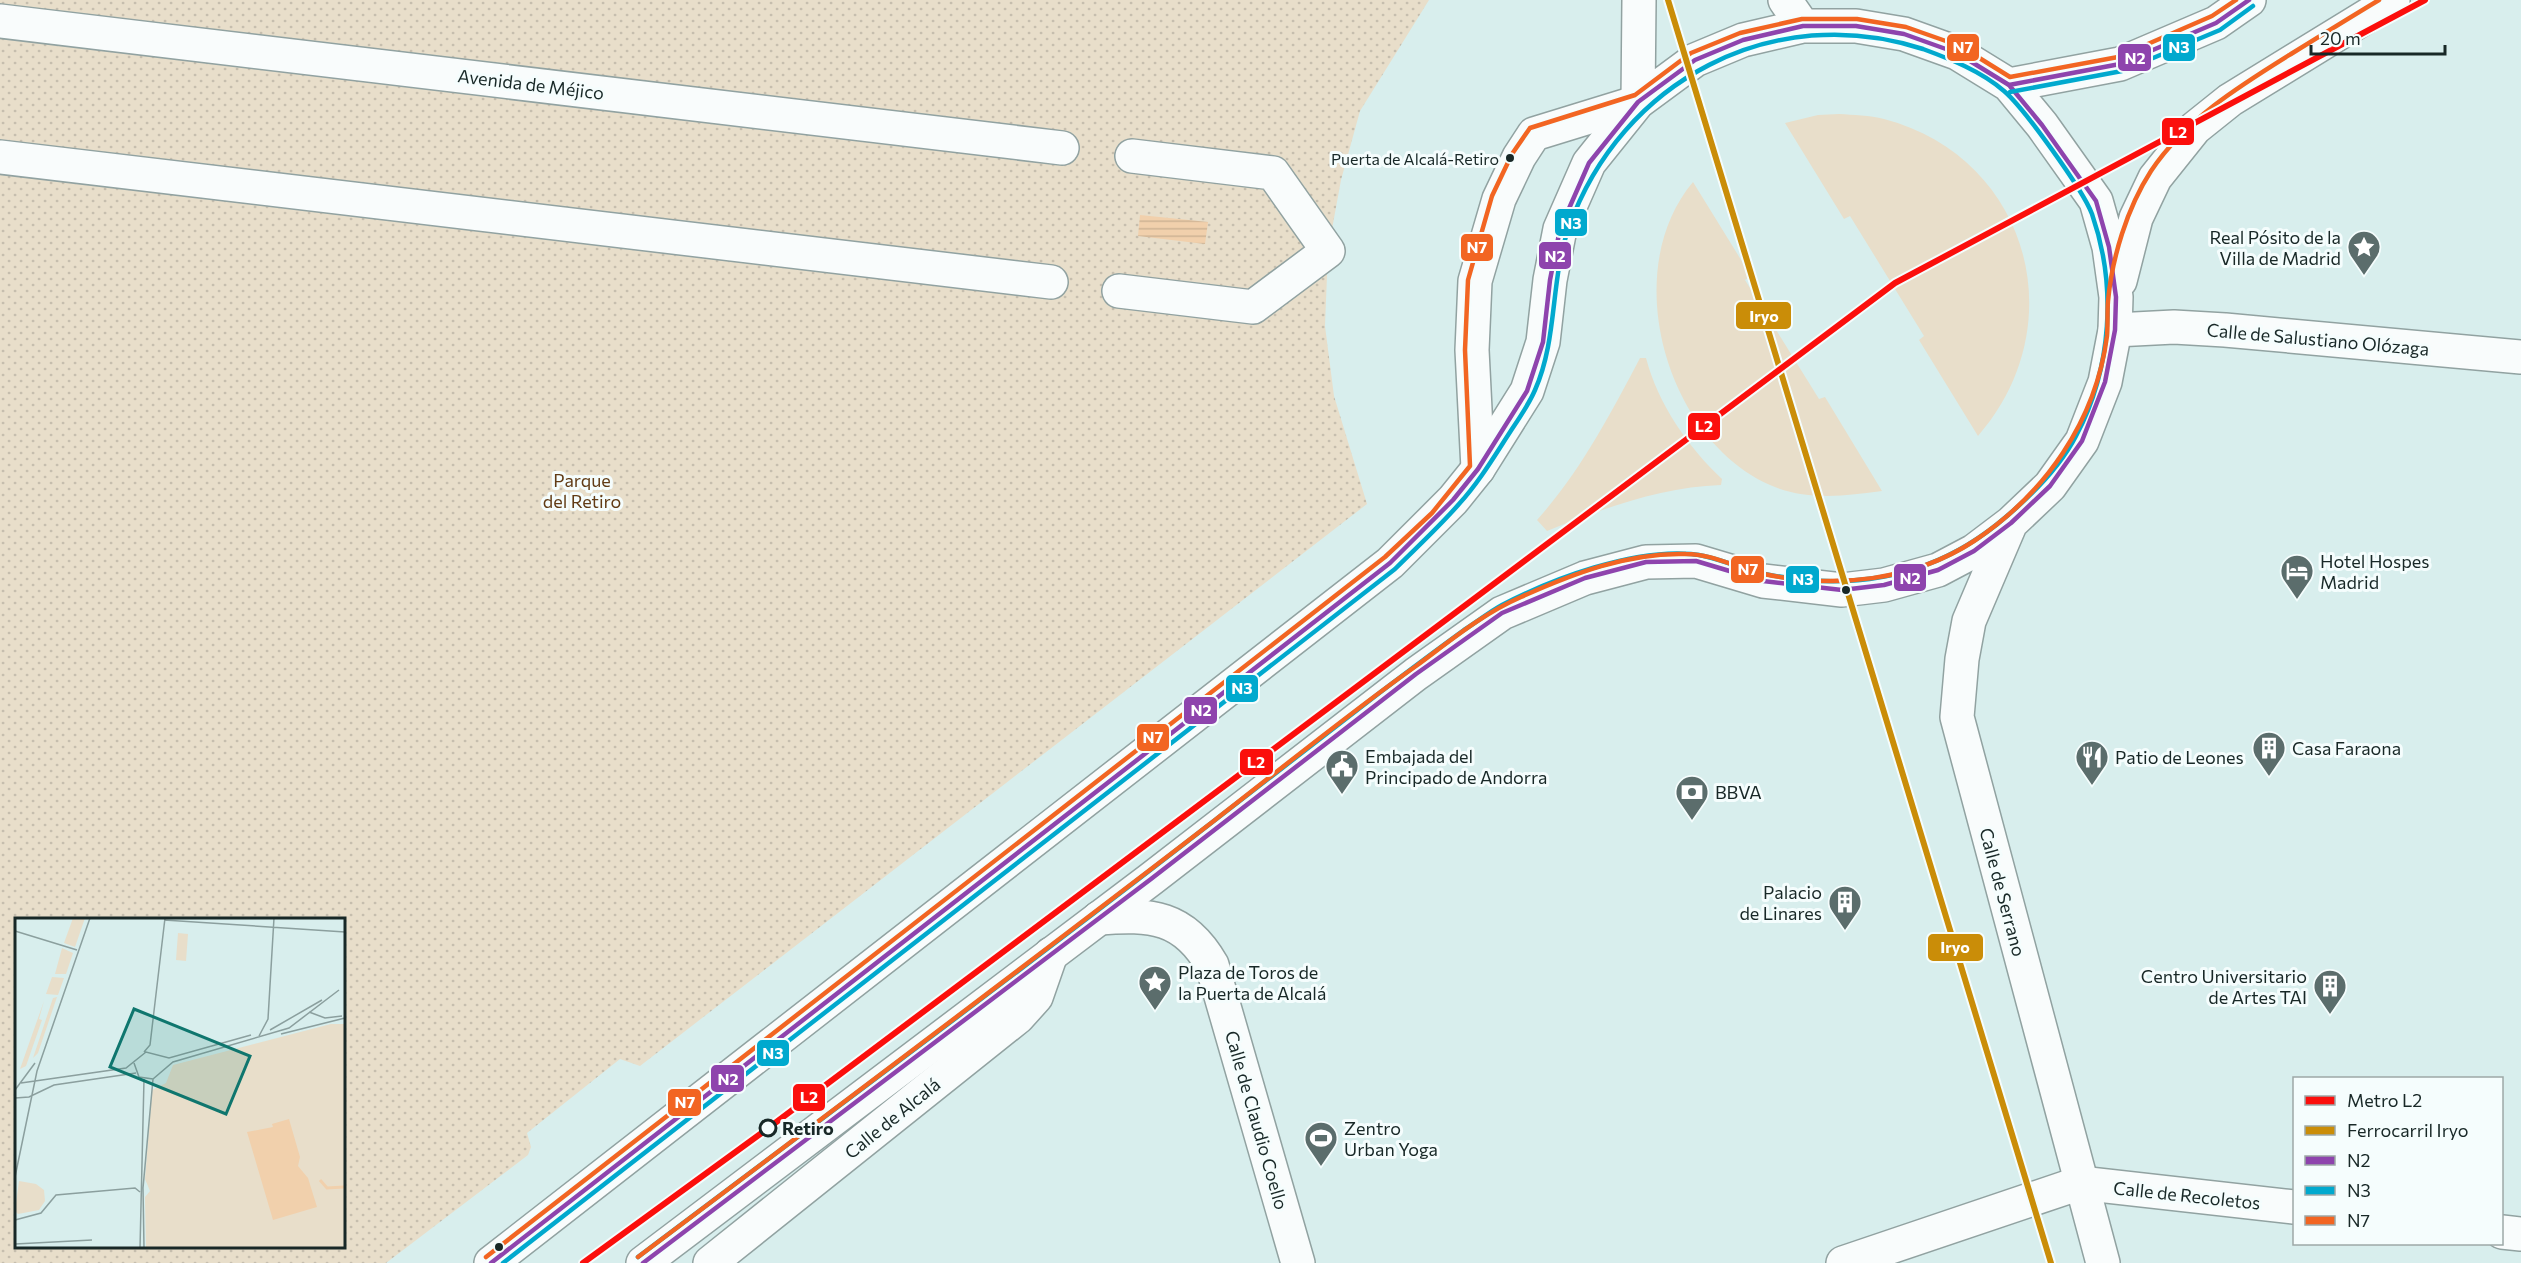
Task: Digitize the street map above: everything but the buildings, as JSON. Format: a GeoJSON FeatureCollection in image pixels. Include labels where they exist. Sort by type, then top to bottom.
{"type":"FeatureCollection","features":[{"type":"Feature","properties":{"kind":"main road"},"geometry":{"type":"LineString","coordinates":[[1638,102],[1640,0]]}},
{"type":"Feature","properties":{"kind":"main road"},"geometry":{"type":"LineString","coordinates":[[2009,85],[2120,64],[2216,22],[2249,0]]}},
{"type":"Feature","properties":{"kind":"main road"},"geometry":{"type":"LineString","coordinates":[[2116,297],[2136,218],[2155,178],[2195,128],[2230,100],[2393,0]]}},
{"type":"Feature","properties":{"kind":"main road"},"geometry":{"type":"LineString","coordinates":[[491,1263],[1390,563],[1437,518],[1478,469],[1527,391],[1543,342],[1550,280],[1560,229],[1589,163],[1638,102],[1695,60],[1743,40],[1794,13],[1904,34],[1957,53],[2009,85],[2042,125],[2096,201],[2109,247],[2116,297]]}},
{"type":"Feature","properties":{"kind":"main road","name":"Avenida de Méjico"},"geometry":{"type":"LineString","coordinates":[[0,21],[1062,148]]}},
{"type":"Feature","properties":{"kind":"main road"},"geometry":{"type":"LineString","coordinates":[[1478,469],[1472,350],[1475,281],[1499,200],[1519,157],[1534,134],[1638,102]]}},
{"type":"Feature","properties":{"kind":"main road"},"geometry":{"type":"LineString","coordinates":[[1119,291],[1253,307],[1328,251],[1273,173],[1132,156]]}},
{"type":"Feature","properties":{"kind":"main road"},"geometry":{"type":"LineString","coordinates":[[0,157],[1051,282]]}},
{"type":"Feature","properties":{"kind":"main road","name":"Calle de Alcalá"},"geometry":{"type":"LineString","coordinates":[[643,1263],[1052,954],[1416,674],[1502,613],[1585,578],[1646,562],[1696,561],[1763,581],[1842,590],[1884,585],[1938,570],[1974,551],[2011,523],[2050,486],[2082,441],[2105,382],[2115,330],[2116,297]]}},
{"type":"Feature","properties":{"kind":"main road","name":"Calle de Salustiano Olózaga"},"geometry":{"type":"LineString","coordinates":[[2115,330],[2174,327],[2225,330],[2521,357]]}},
{"type":"Feature","properties":{"kind":"main road","name":"Calle de Serrano"},"geometry":{"type":"LineString","coordinates":[[2011,523],[1969,621],[1962,659],[1957,717],[2080,1184],[2103,1263]]}},
{"type":"Feature","properties":{"kind":"main road","name":"Calle de Claudio Coello"},"geometry":{"type":"LineString","coordinates":[[1099,918],[1131,916],[1166,921],[1189,934],[1202,948],[1212,965],[1298,1263]]}},
{"type":"Feature","properties":{"kind":"main road","name":"Calle de Alcalá"},"geometry":{"type":"LineString","coordinates":[[710,1263],[1018,1017],[1036,997],[1052,954]]}},
{"type":"Feature","properties":{"kind":"main road"},"geometry":{"type":"LineString","coordinates":[[1843,1263],[2080,1184]]}},
{"type":"Feature","properties":{"kind":"main road","name":"Calle de Recoletos"},"geometry":{"type":"LineString","coordinates":[[2080,1184],[2293,1207]]}},
{"type":"Feature","properties":{"kind":"main road"},"geometry":{"type":"LineString","coordinates":[[523,1263],[541,1243],[566,1203]]}},
{"type":"Feature","properties":{"kind":"main road"},"geometry":{"type":"LineString","coordinates":[[2503,1232],[2521,1234]]}},
{"type":"Feature","properties":{"kind":"green space","name":"Parque del Retiro"},"geometry":{"type":"Polygon","coordinates":[[[0,0],[1429,0],[1360,111],[1341,180],[1328,251],[1325,326],[1334,396],[1367,504],[640,1066],[620,1059],[527,1133],[531,1147],[528,1155],[386,1263],[0,1263],[0,0]]]}},
{"type":"Feature","properties":{"kind":"green space"},"geometry":{"type":"Polygon","coordinates":[[[1839,114],[1884,119],[1934,139],[1974,169],[2003,207],[2022,250],[2029,297],[2025,345],[2008,392],[1978,436],[1919,340],[1924,336],[1850,216],[1844,219],[1785,123],[1818,115],[1839,114]]]}},
{"type":"Feature","properties":{"kind":"green space"},"geometry":{"type":"Polygon","coordinates":[[[1693,182],[1751,276],[1745,280],[1819,399],[1825,397],[1882,491],[1826,496],[1797,493],[1770,485],[1734,462],[1704,431],[1680,392],[1664,350],[1657,305],[1659,260],[1671,219],[1693,182]]]}},
{"type":"Feature","properties":{"kind":"green space"},"geometry":{"type":"Polygon","coordinates":[[[1640,358],[1646,358],[1658,392],[1676,424],[1697,453],[1722,479],[1721,485],[1676,490],[1632,500],[1547,531],[1537,520],[1581,463],[1640,358]]]}},
{"type":"Feature","properties":{"kind":"shaded area"},"geometry":{"type":"Polygon","coordinates":[[[1140,215],[1208,222],[1205,244],[1138,236],[1140,215]]]}},
{"type":"Feature","properties":{"kind":"metro line","name":"L2"},"geometry":{"type":"LineString","coordinates":[[583,1263],[763,1132],[1895,283],[2425,0]]}},
{"type":"Feature","properties":{"kind":"rail line","name":"Iryo"},"geometry":{"type":"LineString","coordinates":[[1668,0],[2051,1263]]}},
{"type":"Feature","properties":{"kind":"transit line","name":"N7"},"geometry":{"type":"LineString","coordinates":[[486,1257],[1385,557],[1432,513],[1470,466],[1465,350],[1468,280],[1492,196],[1512,154],[1530,128],[1635,95],[1691,53],[1740,33],[1802,19],[1857,19],[1906,27],[1960,46],[2010,77],[2118,57],[2212,16],[2236,0]]}},
{"type":"Feature","properties":{"kind":"transit line","name":"N2"},"geometry":{"type":"LineString","coordinates":[[2009,85],[2120,64],[2216,23],[2249,0]]}},
{"type":"Feature","properties":{"kind":"transit line","name":"N7"},"geometry":{"type":"LineString","coordinates":[[638,1257],[1071,930],[1365,703],[1493,611],[1540,588],[1581,573],[1643,557],[1665,554],[1696,555],[1791,579],[1845,581],[1899,573],[1925,565],[1950,555],[1974,541],[2023,501],[2063,453],[2079,426],[2092,397],[2101,367],[2107,336],[2110,285],[2122,234],[2142,185],[2165,152],[2180,135],[2214,105],[2271,66],[2379,0]]}},
{"type":"Feature","properties":{"kind":"transit line","name":"N3"},"geometry":{"type":"LineString","coordinates":[[2010,92],[2122,71],[2220,30],[2253,6]]}},
{"type":"Feature","properties":{"kind":"transit line","name":"N2"},"geometry":{"type":"LineString","coordinates":[[491,1263],[1390,563],[1453,500],[1478,469],[1527,391],[1543,342],[1550,280],[1560,229],[1589,163],[1638,102],[1695,60],[1743,40],[1803,26],[1856,26],[1904,34],[1957,53],[2009,85],[2042,125],[2096,201],[2109,247],[2116,297],[2115,330],[2105,382],[2082,441],[2050,486],[2011,523],[1974,551],[1938,570],[1884,585],[1842,590],[1763,581],[1696,561],[1646,562],[1585,578],[1502,613],[1416,674],[1151,879],[643,1263]]}},
{"type":"Feature","properties":{"kind":"transit line","name":"N3"},"geometry":{"type":"LineString","coordinates":[[503,1263],[1395,569],[1451,513],[1481,477],[1535,390],[1551,330],[1563,247],[1569,227],[1593,175],[1625,131],[1664,94],[1709,65],[1759,45],[1812,36],[1867,37],[1923,49],[1965,66],[2004,91],[2025,114],[2065,169],[2092,214],[2105,270],[2107,326],[2097,383],[2076,436],[2045,479],[2007,516],[1980,537],[1952,553],[1923,566],[1893,575],[1862,580],[1798,579],[1756,572],[1700,555],[1668,554],[1644,556],[1594,568],[1545,585],[1502,605],[1400,678],[1058,941],[638,1257]]}},
{"type":"Feature","properties":{"kind":"place","name":"Puerta de Alcalá-Retiro"},"geometry":{"type":"Point","coordinates":[1510,158]}},
{"type":"Feature","properties":{"kind":"place","name":"Real Pósito de la Villa de Madrid"},"geometry":{"type":"Point","coordinates":[2364,276]}},
{"type":"Feature","properties":{"kind":"place","name":"Hotel Hospes Madrid"},"geometry":{"type":"Point","coordinates":[2297,600]}},
{"type":"Feature","properties":{"kind":"place","name":"Casa Faraona"},"geometry":{"type":"Point","coordinates":[2269,777]}},
{"type":"Feature","properties":{"kind":"place","name":"Patio de Leones"},"geometry":{"type":"Point","coordinates":[2092,786]}},
{"type":"Feature","properties":{"kind":"place","name":"Embajada del Principado de Andorra"},"geometry":{"type":"Point","coordinates":[1342,795]}},
{"type":"Feature","properties":{"kind":"place","name":"BBVA"},"geometry":{"type":"Point","coordinates":[1692,821]}},
{"type":"Feature","properties":{"kind":"place","name":"Palacio de Linares"},"geometry":{"type":"Point","coordinates":[1845,931]}},
{"type":"Feature","properties":{"kind":"place","name":"Plaza de Toros de la Puerta de Alcalá"},"geometry":{"type":"Point","coordinates":[1155,1011]}},
{"type":"Feature","properties":{"kind":"place","name":"Centro Universitario de Artes TAI"},"geometry":{"type":"Point","coordinates":[2330,1015]}},
{"type":"Feature","properties":{"kind":"place","name":"Retiro"},"geometry":{"type":"Point","coordinates":[768,1128]}},
{"type":"Feature","properties":{"kind":"place","name":"Zentro Urban Yoga"},"geometry":{"type":"Point","coordinates":[1321,1167]}}]}
